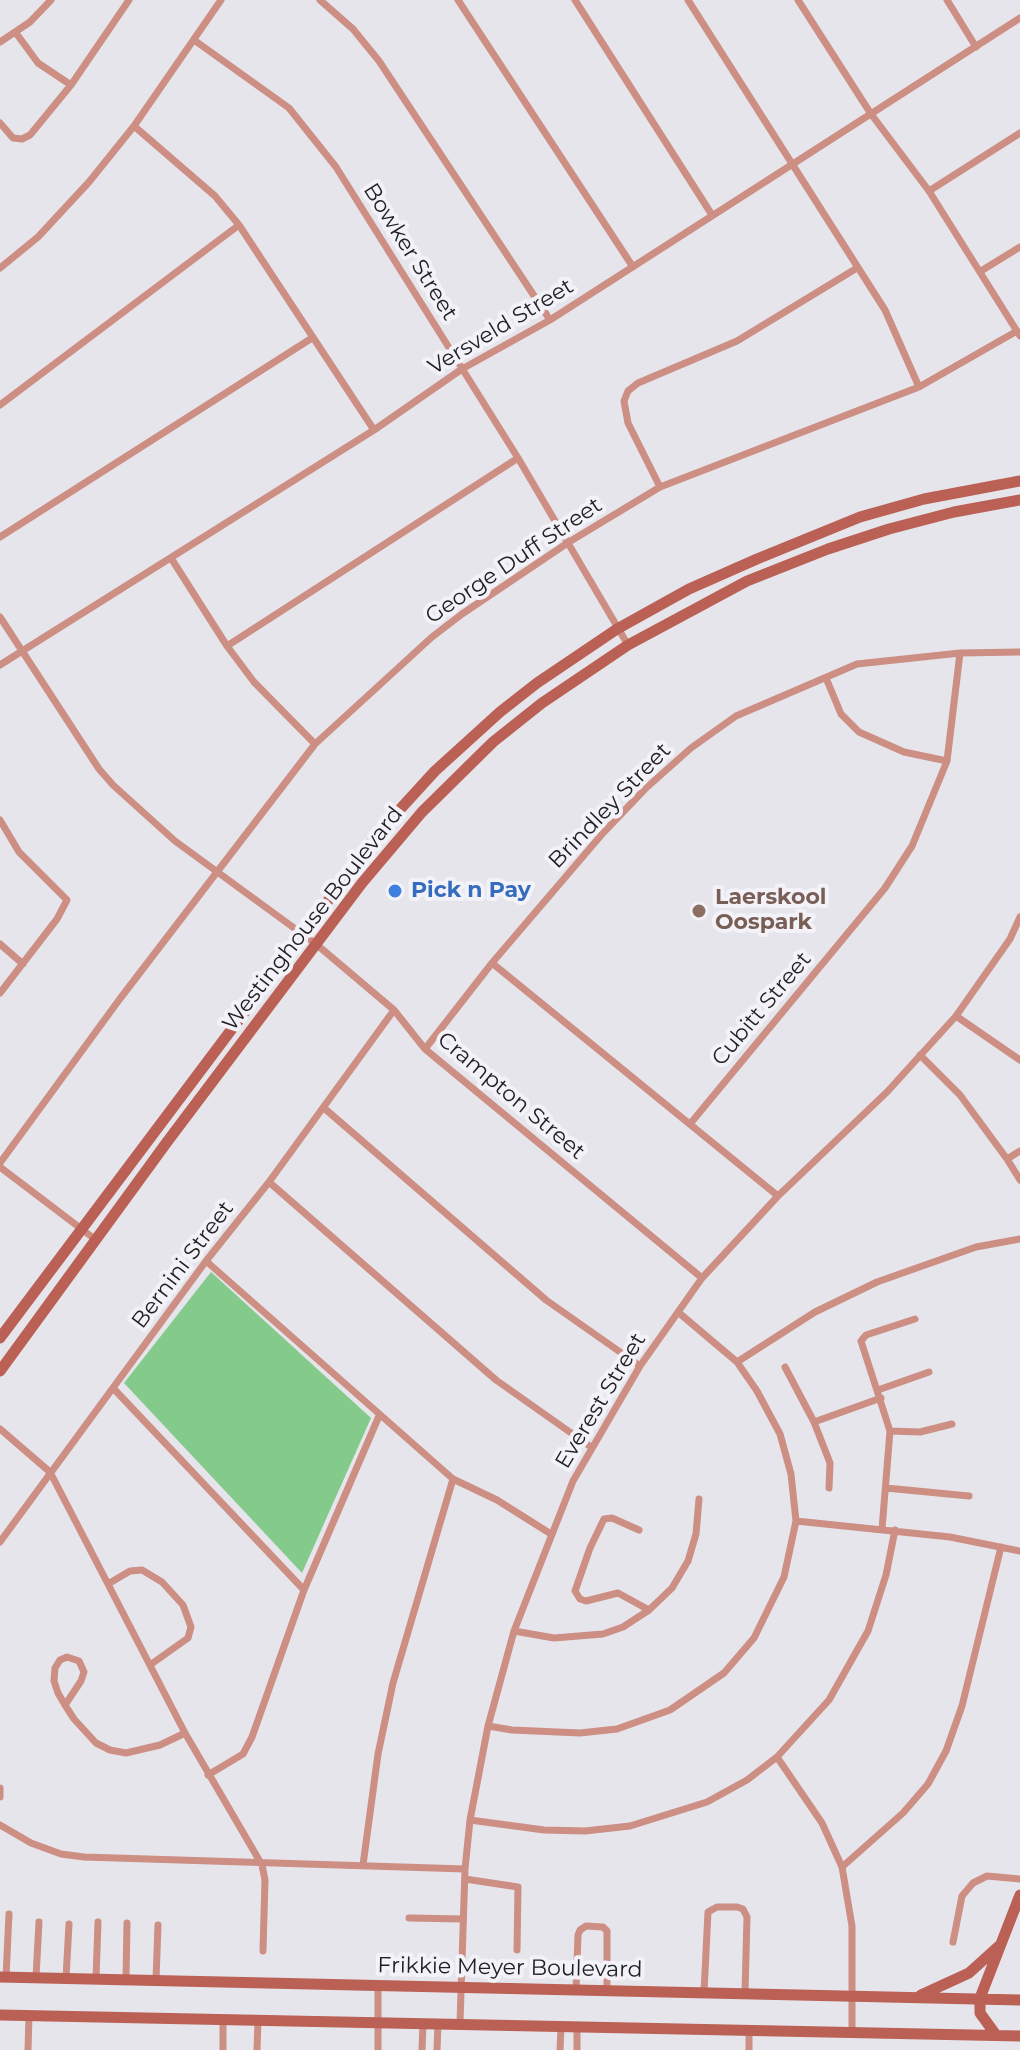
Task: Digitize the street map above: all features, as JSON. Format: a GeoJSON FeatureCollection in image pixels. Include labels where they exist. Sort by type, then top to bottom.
{"type":"FeatureCollection","features":[{"type":"Feature","properties":{"kind":"street"},"geometry":{"type":"LineString","coordinates":[[0,42],[16,33],[51,0]]}},
{"type":"Feature","properties":{"kind":"street"},"geometry":{"type":"LineString","coordinates":[[0,123],[13,138],[26,138],[71,85],[129,0]]}},
{"type":"Feature","properties":{"kind":"street"},"geometry":{"type":"LineString","coordinates":[[0,268],[68,207],[134,126],[221,0]]}},
{"type":"Feature","properties":{"kind":"street"},"geometry":{"type":"LineString","coordinates":[[320,0],[353,29],[379,61],[550,320]]}},
{"type":"Feature","properties":{"kind":"street"},"geometry":{"type":"LineString","coordinates":[[458,0],[633,267]]}},
{"type":"Feature","properties":{"kind":"street"},"geometry":{"type":"LineString","coordinates":[[575,0],[712,215]]}},
{"type":"Feature","properties":{"kind":"street"},"geometry":{"type":"LineString","coordinates":[[688,0],[885,310],[919,387]]}},
{"type":"Feature","properties":{"kind":"street"},"geometry":{"type":"LineString","coordinates":[[798,0],[871,114],[929,191],[1018,334]]}},
{"type":"Feature","properties":{"kind":"street"},"geometry":{"type":"LineString","coordinates":[[947,0],[976,47]]}},
{"type":"Feature","properties":{"kind":"street","name":"Versveld Street"},"geometry":{"type":"LineString","coordinates":[[0,665],[374,430],[462,369],[550,320],[1020,18]]}},
{"type":"Feature","properties":{"kind":"street"},"geometry":{"type":"LineString","coordinates":[[16,33],[38,63],[71,85]]}},
{"type":"Feature","properties":{"kind":"street","name":"Bowker Street"},"geometry":{"type":"LineString","coordinates":[[194,40],[289,108],[336,167],[518,458],[628,645]]}},
{"type":"Feature","properties":{"kind":"street"},"geometry":{"type":"LineString","coordinates":[[134,126],[215,196],[239,225],[374,430]]}},
{"type":"Feature","properties":{"kind":"street"},"geometry":{"type":"LineString","coordinates":[[929,191],[1020,133]]}},
{"type":"Feature","properties":{"kind":"street"},"geometry":{"type":"LineString","coordinates":[[0,405],[239,225]]}},
{"type":"Feature","properties":{"kind":"street"},"geometry":{"type":"LineString","coordinates":[[981,271],[1020,247]]}},
{"type":"Feature","properties":{"kind":"street"},"geometry":{"type":"LineString","coordinates":[[660,487],[628,423],[624,401],[628,391],[638,383],[737,341],[857,268]]}},
{"type":"Feature","properties":{"kind":"street","name":"George Duff Street"},"geometry":{"type":"LineString","coordinates":[[0,1165],[217,870],[315,744],[404,660],[452,621],[569,542],[660,487],[919,387],[1018,334]]}},
{"type":"Feature","properties":{"kind":"street"},"geometry":{"type":"LineString","coordinates":[[0,537],[312,338]]}},
{"type":"Feature","properties":{"kind":"street"},"geometry":{"type":"LineString","coordinates":[[227,646],[518,458]]}},
{"type":"Feature","properties":{"kind":"street","name":"Westinghouse Boulevard"},"geometry":{"type":"LineString","coordinates":[[0,1338],[382,829],[435,771],[537,683],[617,629],[689,589],[860,517],[924,499],[1020,481]]}},
{"type":"Feature","properties":{"kind":"street","name":"Westinghouse Boulevard"},"geometry":{"type":"LineString","coordinates":[[0,1371],[316,944],[397,840],[482,751],[542,703],[628,645],[747,581],[828,549],[917,521],[1020,500]]}},
{"type":"Feature","properties":{"kind":"street"},"geometry":{"type":"LineString","coordinates":[[171,558],[227,646],[275,705],[315,744]]}},
{"type":"Feature","properties":{"kind":"street","name":"Crampton Street"},"geometry":{"type":"LineString","coordinates":[[0,617],[99,769],[113,785],[175,841],[316,944],[394,1010],[425,1049],[702,1278]]}},
{"type":"Feature","properties":{"kind":"street","name":"Brindley Street"},"geometry":{"type":"LineString","coordinates":[[425,1049],[492,963],[603,833],[645,789],[691,748],[736,716],[857,664],[960,653],[1020,652]]}},
{"type":"Feature","properties":{"kind":"street","name":"Cubitt Street"},"geometry":{"type":"LineString","coordinates":[[690,1124],[885,888],[912,846],[947,761],[960,653]]}},
{"type":"Feature","properties":{"kind":"street"},"geometry":{"type":"LineString","coordinates":[[826,678],[841,714],[859,732],[904,752],[947,761]]}},
{"type":"Feature","properties":{"kind":"street"},"geometry":{"type":"LineString","coordinates":[[0,820],[19,852],[67,900],[57,919],[0,993]]}},
{"type":"Feature","properties":{"kind":"street","name":"Everest Street"},"geometry":{"type":"LineString","coordinates":[[460,2023],[465,1869],[470,1820],[488,1726],[514,1631],[551,1534],[591,1447],[640,1366],[702,1278],[778,1196],[887,1092],[956,1016],[1010,939],[1020,917]]}},
{"type":"Feature","properties":{"kind":"street"},"geometry":{"type":"LineString","coordinates":[[1010,939],[1020,943]]}},
{"type":"Feature","properties":{"kind":"street"},"geometry":{"type":"LineString","coordinates":[[0,944],[23,964]]}},
{"type":"Feature","properties":{"kind":"street"},"geometry":{"type":"LineString","coordinates":[[492,963],[778,1196]]}},
{"type":"Feature","properties":{"kind":"street","name":"Bernini Street"},"geometry":{"type":"LineString","coordinates":[[0,1542],[394,1010]]}},
{"type":"Feature","properties":{"kind":"street"},"geometry":{"type":"LineString","coordinates":[[956,1016],[1020,1060]]}},
{"type":"Feature","properties":{"kind":"street"},"geometry":{"type":"LineString","coordinates":[[920,1055],[960,1095],[1020,1180]]}},
{"type":"Feature","properties":{"kind":"street"},"geometry":{"type":"LineString","coordinates":[[324,1108],[546,1300],[640,1366]]}},
{"type":"Feature","properties":{"kind":"street"},"geometry":{"type":"LineString","coordinates":[[1007,1159],[1020,1151]]}},
{"type":"Feature","properties":{"kind":"street"},"geometry":{"type":"LineString","coordinates":[[0,1165],[96,1240]]}},
{"type":"Feature","properties":{"kind":"street"},"geometry":{"type":"LineString","coordinates":[[269,1182],[496,1380],[591,1447]]}},
{"type":"Feature","properties":{"kind":"street"},"geometry":{"type":"LineString","coordinates":[[737,1362],[815,1312],[877,1282],[976,1247],[1020,1239]]}},
{"type":"Feature","properties":{"kind":"street"},"geometry":{"type":"LineString","coordinates":[[206,1261],[453,1479],[497,1500],[551,1534]]}},
{"type":"Feature","properties":{"kind":"street"},"geometry":{"type":"LineString","coordinates":[[488,1726],[580,1733],[617,1729],[670,1710],[724,1673],[754,1638],[784,1577],[796,1521],[791,1474],[780,1434],[737,1362],[678,1312]]}},
{"type":"Feature","properties":{"kind":"street"},"geometry":{"type":"LineString","coordinates":[[882,1529],[890,1431],[862,1339],[915,1319]]}},
{"type":"Feature","properties":{"kind":"street"},"geometry":{"type":"LineString","coordinates":[[785,1367],[814,1422],[830,1463],[829,1488]]}},
{"type":"Feature","properties":{"kind":"street"},"geometry":{"type":"LineString","coordinates":[[814,1422],[929,1372]]}},
{"type":"Feature","properties":{"kind":"street"},"geometry":{"type":"LineString","coordinates":[[113,1388],[304,1590]]}},
{"type":"Feature","properties":{"kind":"street"},"geometry":{"type":"LineString","coordinates":[[208,1775],[234,1761],[247,1748],[304,1590],[379,1416]]}},
{"type":"Feature","properties":{"kind":"street"},"geometry":{"type":"LineString","coordinates":[[890,1431],[920,1432],[952,1424]]}},
{"type":"Feature","properties":{"kind":"street"},"geometry":{"type":"LineString","coordinates":[[0,1429],[50,1472],[185,1733],[262,1865],[265,1880],[263,1951]]}},
{"type":"Feature","properties":{"kind":"street"},"geometry":{"type":"LineString","coordinates":[[363,1865],[378,1754],[393,1683],[453,1479]]}},
{"type":"Feature","properties":{"kind":"street"},"geometry":{"type":"LineString","coordinates":[[886,1488],[969,1496]]}},
{"type":"Feature","properties":{"kind":"street"},"geometry":{"type":"LineString","coordinates":[[514,1631],[554,1638],[603,1634],[623,1627],[649,1610],[672,1588],[688,1561],[696,1534],[699,1499]]}},
{"type":"Feature","properties":{"kind":"street"},"geometry":{"type":"LineString","coordinates":[[639,1530],[612,1518],[604,1519],[575,1591],[580,1599],[586,1601],[612,1593],[624,1594],[649,1610]]}},
{"type":"Feature","properties":{"kind":"street"},"geometry":{"type":"LineString","coordinates":[[796,1521],[895,1530],[1020,1551]]}},
{"type":"Feature","properties":{"kind":"street"},"geometry":{"type":"LineString","coordinates":[[470,1820],[557,1830],[585,1831],[630,1826],[707,1802],[747,1780],[777,1757],[829,1700],[868,1631],[886,1575],[895,1530]]}},
{"type":"Feature","properties":{"kind":"street"},"geometry":{"type":"LineString","coordinates":[[842,1867],[903,1813],[928,1784],[946,1751],[962,1706],[1001,1547]]}},
{"type":"Feature","properties":{"kind":"street"},"geometry":{"type":"LineString","coordinates":[[108,1584],[130,1571],[142,1570],[162,1582],[183,1605],[190,1620],[191,1633],[150,1665]]}},
{"type":"Feature","properties":{"kind":"street"},"geometry":{"type":"LineString","coordinates":[[65,1705],[84,1672],[79,1661],[67,1657],[60,1660],[54,1674],[58,1693],[65,1705],[85,1733],[96,1743],[126,1753],[140,1751],[185,1733]]}},
{"type":"Feature","properties":{"kind":"street"},"geometry":{"type":"LineString","coordinates":[[777,1757],[822,1823],[842,1867],[852,1926],[852,2033]]}},
{"type":"Feature","properties":{"kind":"street"},"geometry":{"type":"LineString","coordinates":[[0,1788],[0,1797]]}},
{"type":"Feature","properties":{"kind":"street"},"geometry":{"type":"LineString","coordinates":[[0,1825],[31,1843],[72,1856],[262,1865],[465,1869]]}},
{"type":"Feature","properties":{"kind":"street"},"geometry":{"type":"LineString","coordinates":[[953,1942],[962,1896],[973,1883],[987,1876],[1020,1879]]}},
{"type":"Feature","properties":{"kind":"street"},"geometry":{"type":"LineString","coordinates":[[465,1879],[518,1887],[517,1950]]}},
{"type":"Feature","properties":{"kind":"street"},"geometry":{"type":"LineString","coordinates":[[996,2035],[980,2013],[980,1998],[1020,1895]]}},
{"type":"Feature","properties":{"kind":"street"},"geometry":{"type":"LineString","coordinates":[[704,1992],[708,1912],[717,1907],[737,1907],[743,1909],[747,1917],[745,1993]]}},
{"type":"Feature","properties":{"kind":"street"},"geometry":{"type":"LineString","coordinates":[[3,1977],[9,1914]]}},
{"type":"Feature","properties":{"kind":"street"},"geometry":{"type":"LineString","coordinates":[[409,1918],[463,1919]]}},
{"type":"Feature","properties":{"kind":"street"},"geometry":{"type":"LineString","coordinates":[[36,1977],[39,1922]]}},
{"type":"Feature","properties":{"kind":"street"},"geometry":{"type":"LineString","coordinates":[[96,1979],[98,1922]]}},
{"type":"Feature","properties":{"kind":"street"},"geometry":{"type":"LineString","coordinates":[[126,1979],[127,1923]]}},
{"type":"Feature","properties":{"kind":"street"},"geometry":{"type":"LineString","coordinates":[[66,1978],[69,1924]]}},
{"type":"Feature","properties":{"kind":"street"},"geometry":{"type":"LineString","coordinates":[[156,1980],[158,1925]]}},
{"type":"Feature","properties":{"kind":"street"},"geometry":{"type":"LineString","coordinates":[[576,1990],[578,1935],[586,1926],[603,1927],[607,1931],[607,1990]]}},
{"type":"Feature","properties":{"kind":"street"},"geometry":{"type":"LineString","coordinates":[[917,1997],[969,1973],[1004,1941]]}},
{"type":"Feature","properties":{"kind":"street","name":"Frikkie Meyer Boulevard"},"geometry":{"type":"LineString","coordinates":[[3,1977],[1020,2000]]}},
{"type":"Feature","properties":{"kind":"street"},"geometry":{"type":"LineString","coordinates":[[378,1986],[378,2050]]}},
{"type":"Feature","properties":{"kind":"street"},"geometry":{"type":"LineString","coordinates":[[0,2015],[852,2033],[1018,2033]]}},
{"type":"Feature","properties":{"kind":"street"},"geometry":{"type":"LineString","coordinates":[[28,2050],[29,2016]]}},
{"type":"Feature","properties":{"kind":"street"},"geometry":{"type":"LineString","coordinates":[[223,2020],[223,2050]]}},
{"type":"Feature","properties":{"kind":"street"},"geometry":{"type":"LineString","coordinates":[[257,2050],[258,2020]]}},
{"type":"Feature","properties":{"kind":"street"},"geometry":{"type":"LineString","coordinates":[[422,2050],[423,2023]]}},
{"type":"Feature","properties":{"kind":"street"},"geometry":{"type":"LineString","coordinates":[[437,2050],[438,2023]]}},
{"type":"Feature","properties":{"kind":"street"},"geometry":{"type":"LineString","coordinates":[[560,2050],[561,2027]]}},
{"type":"Feature","properties":{"kind":"street"},"geometry":{"type":"LineString","coordinates":[[577,2027],[577,2050]]}},
{"type":"Feature","properties":{"kind":"street"},"geometry":{"type":"LineString","coordinates":[[749,2031],[749,2050]]}},
{"type":"Feature","properties":{"kind":"green space"},"geometry":{"type":"Polygon","coordinates":[[[211,1272],[371,1418],[302,1573],[124,1383],[211,1272]]]}},
{"type":"Feature","properties":{"kind":"place","name":"Pick n Pay"},"geometry":{"type":"Point","coordinates":[395,891]}},
{"type":"Feature","properties":{"kind":"place","name":"Laerskool Oospark"},"geometry":{"type":"Point","coordinates":[699,911]}}]}
